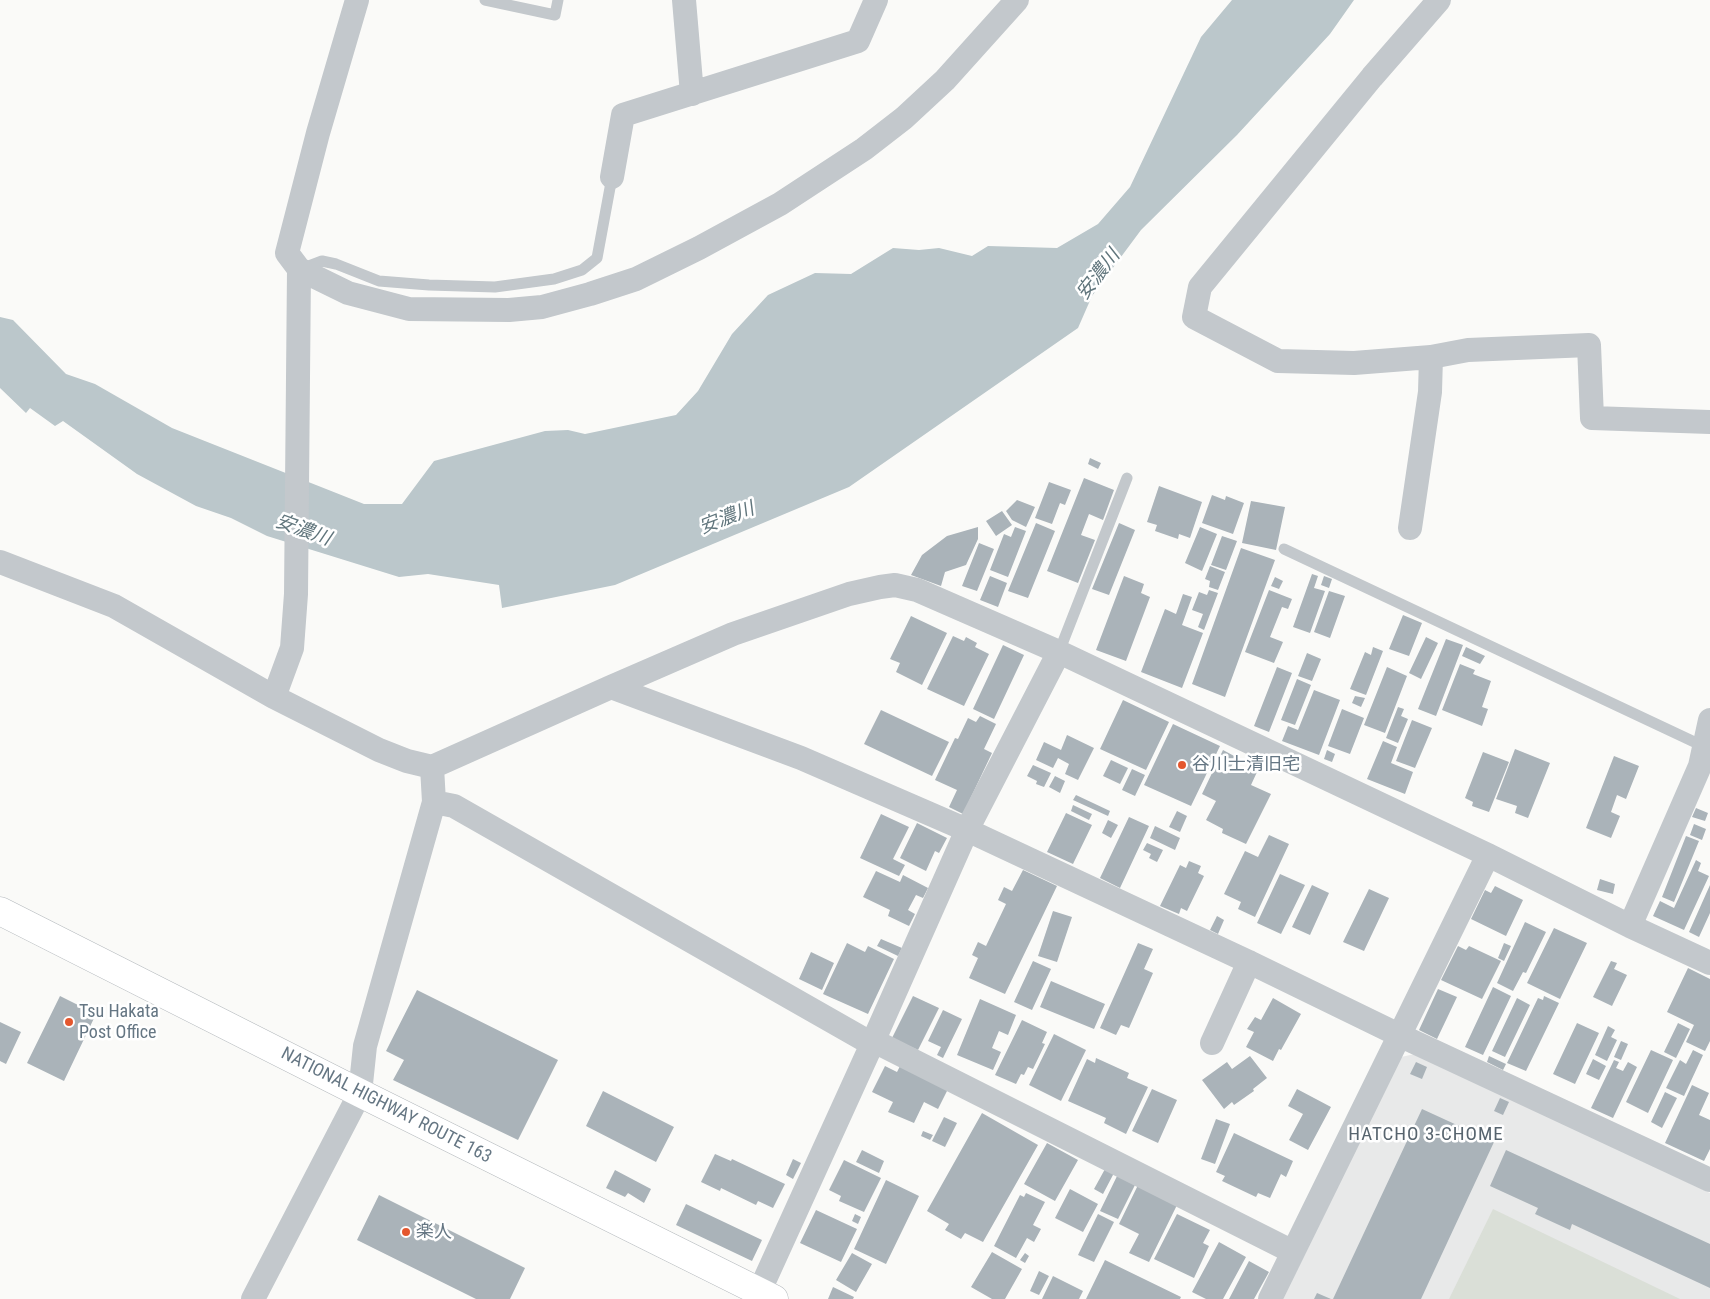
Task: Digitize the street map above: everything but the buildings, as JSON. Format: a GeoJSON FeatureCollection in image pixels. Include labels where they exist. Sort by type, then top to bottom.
{"type":"FeatureCollection","features":[{"type":"Feature","properties":{"kind":"highway","name":"NATIONAL HIGHWAY ROUTE 163"},"geometry":{"type":"LineString","coordinates":[[0,911],[763,1297]]}},
{"type":"Feature","properties":{"kind":"street"},"geometry":{"type":"LineString","coordinates":[[357,0],[318,132],[287,253],[299,269],[348,293],[409,308],[509,310],[542,307],[636,279],[699,248],[780,204],[864,149],[904,118],[945,80],[1017,0]]}},
{"type":"Feature","properties":{"kind":"street"},"geometry":{"type":"LineString","coordinates":[[684,0],[692,94]]}},
{"type":"Feature","properties":{"kind":"street"},"geometry":{"type":"LineString","coordinates":[[612,177],[624,115],[858,41],[876,0]]}},
{"type":"Feature","properties":{"kind":"street"},"geometry":{"type":"LineString","coordinates":[[1439,0],[1372,77],[1200,287],[1194,317],[1278,360],[1354,363],[1431,357],[1468,350],[1589,346],[1592,418],[1710,422]]}},
{"type":"Feature","properties":{"kind":"street"},"geometry":{"type":"LineString","coordinates":[[274,696],[292,648],[296,594],[299,269]]}},
{"type":"Feature","properties":{"kind":"street"},"geometry":{"type":"LineString","coordinates":[[1410,528],[1430,392],[1431,357]]}},
{"type":"Feature","properties":{"kind":"street"},"geometry":{"type":"LineString","coordinates":[[0,562],[114,606],[274,696],[379,750],[432,768],[733,634],[850,594],[895,585],[916,590],[1059,652],[1488,855],[1630,926],[1710,963]]}},
{"type":"Feature","properties":{"kind":"street"},"geometry":{"type":"LineString","coordinates":[[763,1297],[967,830],[1059,652]]}},
{"type":"Feature","properties":{"kind":"street"},"geometry":{"type":"LineString","coordinates":[[611,687],[801,758],[967,830],[1710,1180]]}},
{"type":"Feature","properties":{"kind":"street"},"geometry":{"type":"LineString","coordinates":[[1630,926],[1707,748],[1710,720]]}},
{"type":"Feature","properties":{"kind":"street"},"geometry":{"type":"LineString","coordinates":[[253,1299],[360,1093],[365,1046],[434,802],[432,768]]}},
{"type":"Feature","properties":{"kind":"street"},"geometry":{"type":"LineString","coordinates":[[434,802],[454,806],[873,1042],[1294,1252]]}},
{"type":"Feature","properties":{"kind":"street"},"geometry":{"type":"LineString","coordinates":[[1270,1299],[1488,855]]}},
{"type":"Feature","properties":{"kind":"street"},"geometry":{"type":"LineString","coordinates":[[1212,1043],[1249,962]]}},
{"type":"Feature","properties":{"kind":"lane"},"geometry":{"type":"LineString","coordinates":[[485,0],[555,15],[558,0]]}},
{"type":"Feature","properties":{"kind":"lane"},"geometry":{"type":"LineString","coordinates":[[299,269],[322,261],[336,264],[379,281],[429,285],[495,287],[554,279],[582,270],[597,258],[612,177]]}},
{"type":"Feature","properties":{"kind":"lane"},"geometry":{"type":"LineString","coordinates":[[1059,652],[1127,478]]}},
{"type":"Feature","properties":{"kind":"lane"},"geometry":{"type":"LineString","coordinates":[[1284,549],[1707,748]]}},
{"type":"Feature","properties":{"kind":"shaded area"},"geometry":{"type":"Polygon","coordinates":[[[1415,1054],[1710,1193],[1710,1299],[1283,1299],[1401,1057],[1415,1054]]]}},
{"type":"Feature","properties":{"kind":"shaded area"},"geometry":{"type":"Polygon","coordinates":[[[1493,1209],[1680,1299],[1449,1299],[1493,1209]]]}},
{"type":"Feature","properties":{"kind":"water","name":"安濃川"},"geometry":{"type":"Polygon","coordinates":[[[1232,0],[1354,0],[1330,34],[1237,135],[1141,230],[1092,296],[1078,328],[849,487],[615,585],[502,608],[499,585],[428,574],[399,577],[267,536],[231,518],[196,506],[137,474],[63,421],[55,426],[30,408],[26,413],[0,388],[0,317],[13,320],[66,374],[95,384],[172,428],[364,504],[402,504],[434,461],[545,431],[568,430],[585,434],[676,415],[698,391],[732,334],[768,295],[815,273],[851,274],[893,248],[919,250],[939,248],[972,256],[988,246],[1057,248],[1098,224],[1130,187],[1201,37],[1232,0]]]}},
{"type":"Feature","properties":{"kind":"place","name":"谷川士清旧宅"},"geometry":{"type":"Point","coordinates":[1182,765]}},
{"type":"Feature","properties":{"kind":"place","name":"Tsu Hakata Post Office"},"geometry":{"type":"Point","coordinates":[69,1022]}},
{"type":"Feature","properties":{"kind":"place","name":"楽人"},"geometry":{"type":"Point","coordinates":[406,1232]}},
{"type":"Feature","properties":{"kind":"district","name":"HATCHO 3-CHOME"},"geometry":{"type":"Point","coordinates":[1426,1135]}}]}
